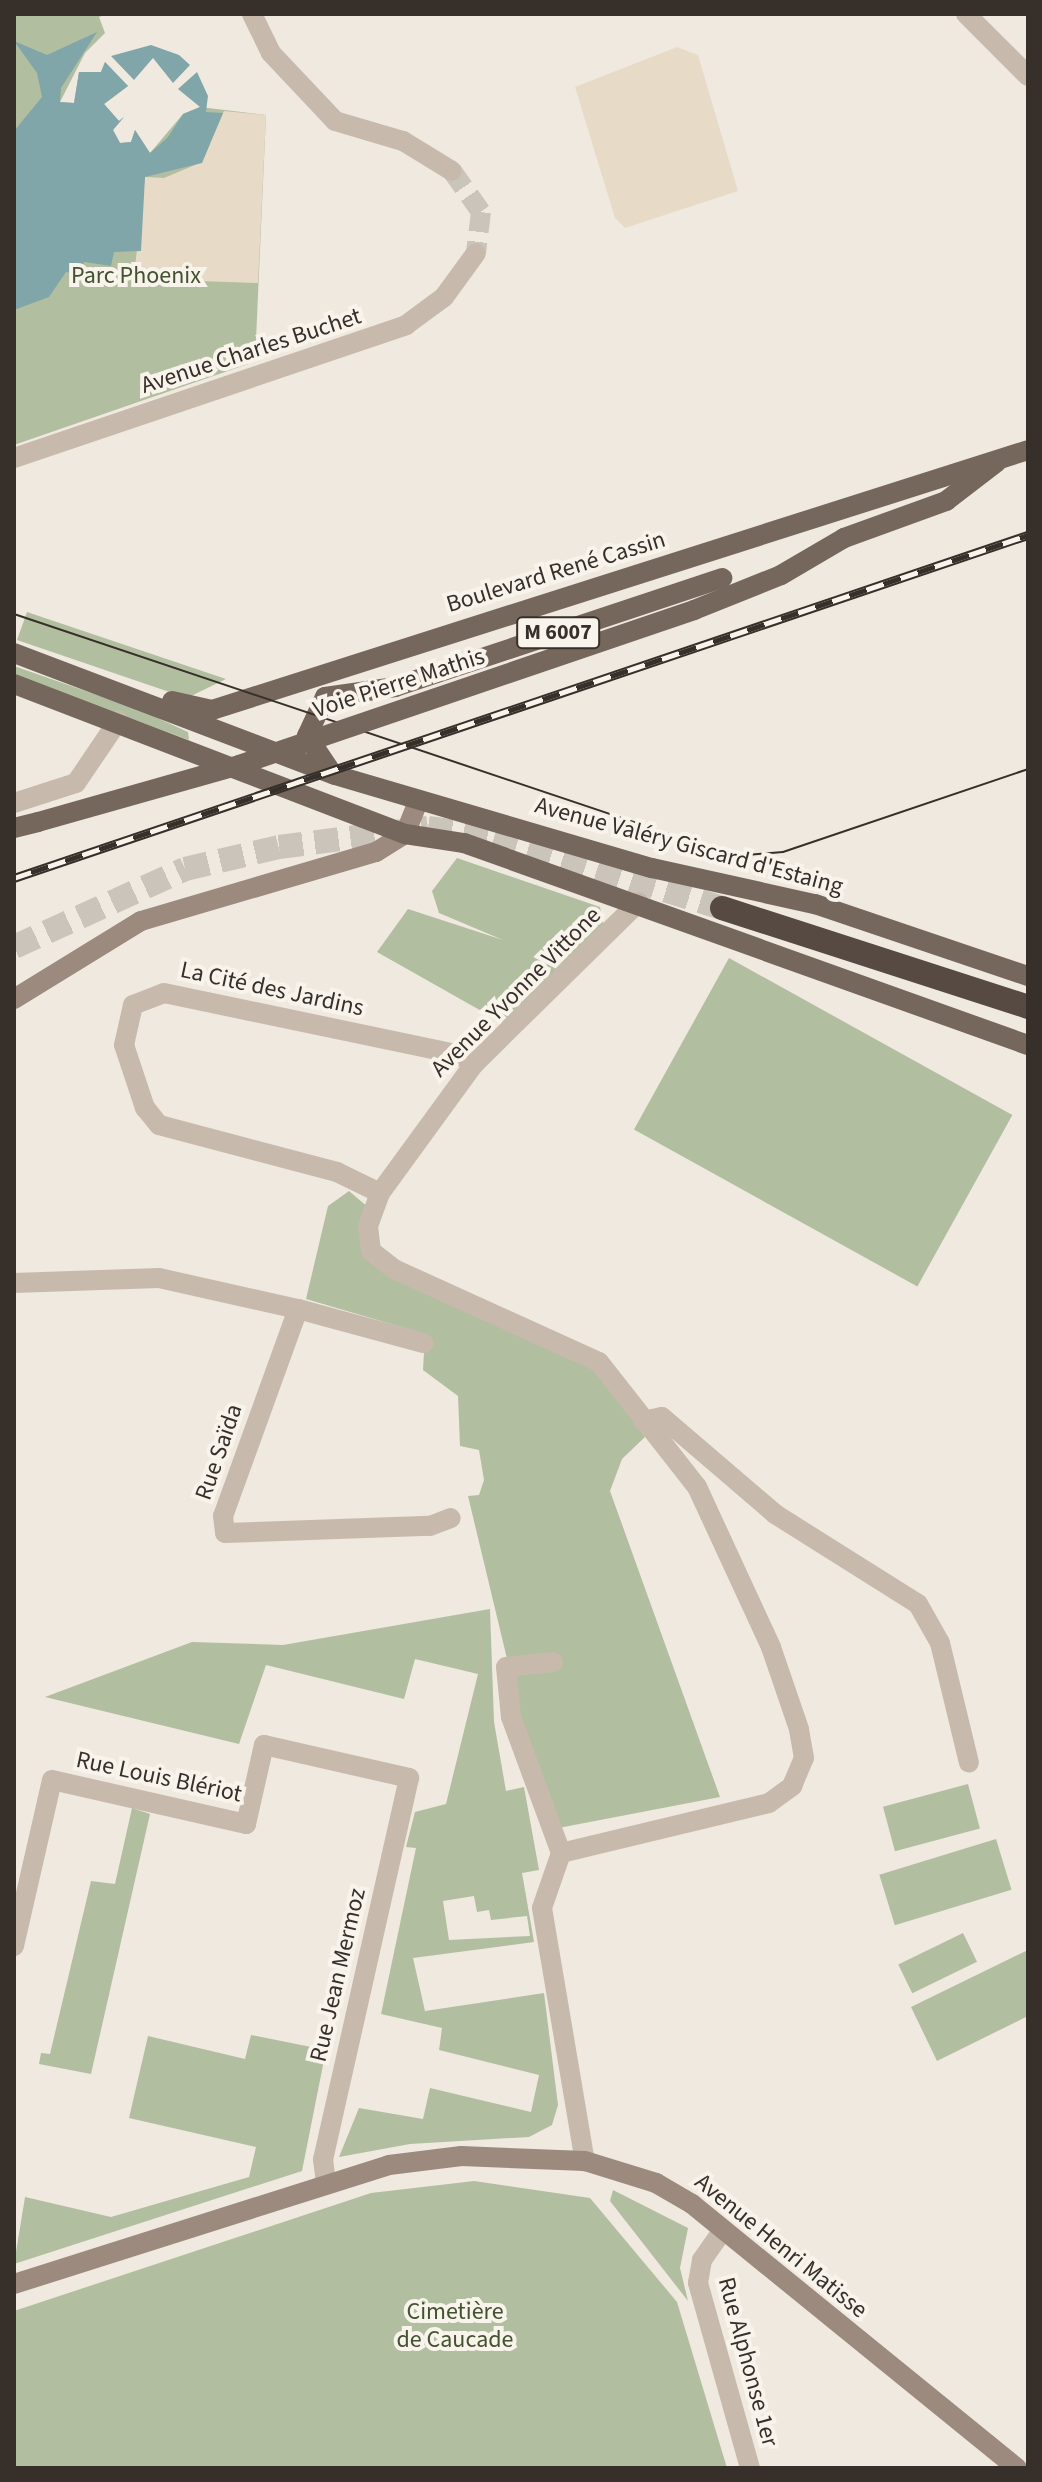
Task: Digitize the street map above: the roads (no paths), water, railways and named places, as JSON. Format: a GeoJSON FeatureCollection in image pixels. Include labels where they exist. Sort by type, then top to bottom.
{"type":"FeatureCollection","features":[{"type":"Feature","properties":{"kind":"highway"},"geometry":{"type":"LineString","coordinates":[[722,908],[1028,1007]]}},
{"type":"Feature","properties":{"kind":"main road","name":"Boulevard René Cassin"},"geometry":{"type":"LineString","coordinates":[[14,653],[99,682],[212,710],[1028,450]]}},
{"type":"Feature","properties":{"kind":"main road","name":"Voie Pierre Mathis"},"geometry":{"type":"LineString","coordinates":[[14,828],[253,761],[694,610],[781,575],[844,538],[946,501],[1003,457]]}},
{"type":"Feature","properties":{"kind":"main road","name":"M 6007"},"geometry":{"type":"LineString","coordinates":[[335,775],[310,747],[317,706],[335,694],[395,687],[722,578]]}},
{"type":"Feature","properties":{"kind":"main road","name":"Boulevard René Cassin"},"geometry":{"type":"LineString","coordinates":[[99,682],[235,742],[335,775]]}},
{"type":"Feature","properties":{"kind":"main road"},"geometry":{"type":"LineString","coordinates":[[14,684],[118,721],[206,762],[405,834],[464,843],[639,902],[1024,1044]]}},
{"type":"Feature","properties":{"kind":"main road","name":"Avenue Valéry Giscard d'Estaing"},"geometry":{"type":"LineString","coordinates":[[335,775],[418,802],[652,868],[815,904],[1028,976]]}},
{"type":"Feature","properties":{"kind":"main road"},"geometry":{"type":"LineString","coordinates":[[639,902],[652,868]]}},
{"type":"Feature","properties":{"kind":"street"},"geometry":{"type":"LineString","coordinates":[[252,14],[271,53],[318,103],[356,132],[403,141],[452,171]]}},
{"type":"Feature","properties":{"kind":"street"},"geometry":{"type":"LineString","coordinates":[[966,14],[1028,76]]}},
{"type":"Feature","properties":{"kind":"street","name":"Avenue Charles Buchet"},"geometry":{"type":"LineString","coordinates":[[14,458],[406,325],[444,297],[476,253]]}},
{"type":"Feature","properties":{"kind":"street"},"geometry":{"type":"LineString","coordinates":[[14,803],[76,783],[118,721]]}},
{"type":"Feature","properties":{"kind":"street"},"geometry":{"type":"LineString","coordinates":[[14,999],[141,921],[321,872],[405,834],[418,802]]}},
{"type":"Feature","properties":{"kind":"street","name":"Avenue Yvonne Vittone"},"geometry":{"type":"LineString","coordinates":[[561,1853],[769,1803],[792,1786],[804,1758],[771,1647],[697,1487],[599,1362],[394,1269],[371,1251],[368,1226],[380,1193],[474,1064],[639,902]]}},
{"type":"Feature","properties":{"kind":"street","name":"La Cité des Jardins"},"geometry":{"type":"LineString","coordinates":[[380,1193],[337,1172],[159,1125],[145,1108],[124,1045],[133,1005],[164,993],[460,1055],[474,1064]]}},
{"type":"Feature","properties":{"kind":"street"},"geometry":{"type":"LineString","coordinates":[[14,1283],[134,1276],[298,1309],[423,1343]]}},
{"type":"Feature","properties":{"kind":"street","name":"Rue Saïda"},"geometry":{"type":"LineString","coordinates":[[298,1309],[223,1516],[225,1533],[430,1526],[451,1518]]}},
{"type":"Feature","properties":{"kind":"street"},"geometry":{"type":"LineString","coordinates":[[643,1421],[662,1417],[765,1506],[918,1604],[940,1643],[969,1763]]}},
{"type":"Feature","properties":{"kind":"street"},"geometry":{"type":"LineString","coordinates":[[553,1662],[506,1667],[511,1717],[561,1853],[542,1908],[585,2161]]}},
{"type":"Feature","properties":{"kind":"street","name":"Rue Louis Blériot"},"geometry":{"type":"LineString","coordinates":[[14,1946],[52,1780],[246,1824],[264,1745],[409,1778]]}},
{"type":"Feature","properties":{"kind":"street","name":"Rue Jean Mermoz"},"geometry":{"type":"LineString","coordinates":[[326,2183],[323,2159],[409,1778]]}},
{"type":"Feature","properties":{"kind":"street","name":"Avenue Henri Matisse"},"geometry":{"type":"LineString","coordinates":[[14,2284],[326,2183],[419,2160],[585,2161],[676,2193],[1017,2468]]}},
{"type":"Feature","properties":{"kind":"street","name":"Rue Alphonse 1er"},"geometry":{"type":"LineString","coordinates":[[723,2230],[702,2260],[698,2283],[750,2468]]}},
{"type":"Feature","properties":{"kind":"water"},"geometry":{"type":"Polygon","coordinates":[[[97,32],[61,88],[60,102],[74,103],[79,72],[101,72],[105,62],[128,86],[104,104],[119,121],[124,117],[113,130],[120,143],[131,142],[135,130],[150,153],[168,137],[183,114],[200,107],[178,89],[197,72],[208,96],[206,112],[223,113],[202,163],[145,177],[141,251],[114,252],[111,266],[84,262],[80,274],[66,272],[49,297],[14,310],[14,131],[42,97],[37,73],[14,41],[47,55],[97,32]]]}},
{"type":"Feature","properties":{"kind":"water"},"geometry":{"type":"Polygon","coordinates":[[[151,45],[179,55],[190,65],[173,83],[153,58],[134,80],[111,56],[151,45]]]}},
{"type":"Feature","properties":{"kind":"tunnel"},"geometry":{"type":"LineString","coordinates":[[452,171],[481,212],[476,253]]}},
{"type":"Feature","properties":{"kind":"tunnel"},"geometry":{"type":"LineString","coordinates":[[14,947],[185,869],[279,847],[428,828],[494,837],[722,908]]}},
{"type":"Feature","properties":{"kind":"tram line"},"geometry":{"type":"LineString","coordinates":[[14,614],[735,856],[783,852],[1028,769]]}},
{"type":"Feature","properties":{"kind":"railway"},"geometry":{"type":"LineString","coordinates":[[14,878],[1028,535]]}},
{"type":"Feature","properties":{"kind":"park label","name":"Parc Phoenix"},"geometry":{"type":"Point","coordinates":[136,276]}},
{"type":"Feature","properties":{"kind":"park label","name":"Cimetière de Caucade"},"geometry":{"type":"Point","coordinates":[455,2326]}}]}
